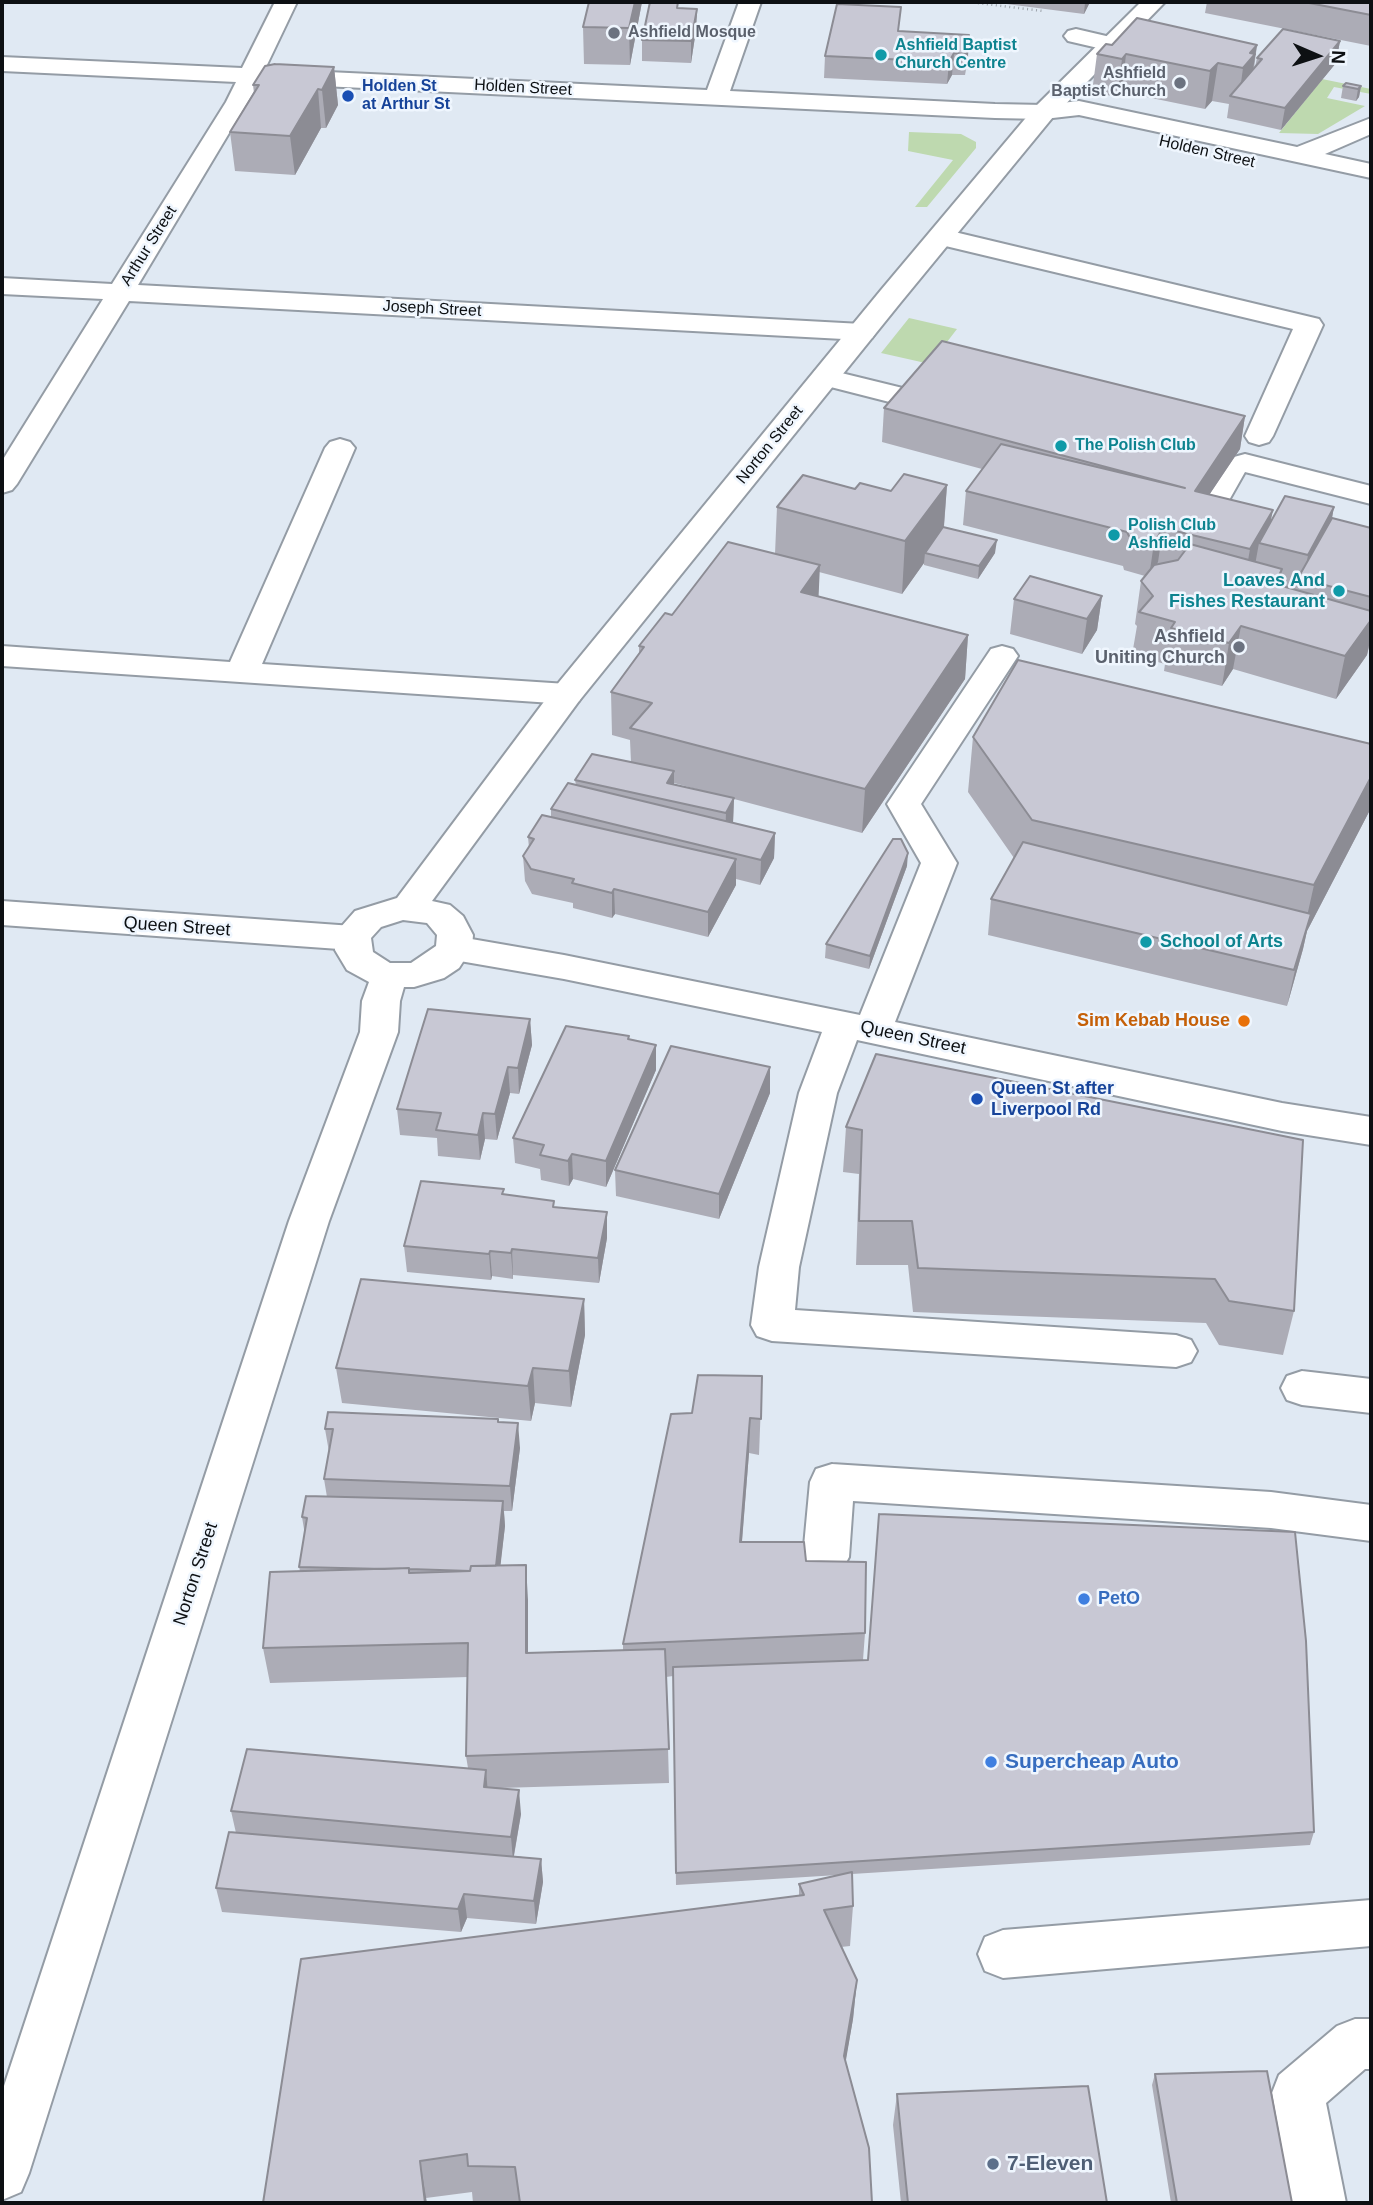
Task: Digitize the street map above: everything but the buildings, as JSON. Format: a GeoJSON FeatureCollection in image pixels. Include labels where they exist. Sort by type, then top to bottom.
{"type":"FeatureCollection","features":[{"type":"Feature","properties":{"kind":"street","name":"Arthur Street"},"geometry":{"type":"LineString","coordinates":[[2,484],[238,102],[286,2]]}},
{"type":"Feature","properties":{"kind":"street"},"geometry":{"type":"LineString","coordinates":[[716,98],[750,2]]}},
{"type":"Feature","properties":{"kind":"street","name":"Norton Street"},"geometry":{"type":"LineString","coordinates":[[408,908],[567,694],[862,332],[1044,112],[1154,2]]}},
{"type":"Feature","properties":{"kind":"street"},"geometry":{"type":"LineString","coordinates":[[1076,36],[1111,44]]}},
{"type":"Feature","properties":{"kind":"street","name":"Holden Street"},"geometry":{"type":"LineString","coordinates":[[2,64],[1044,112],[1079,108],[1371,171]]}},
{"type":"Feature","properties":{"kind":"street","name":"Holden Street"},"geometry":{"type":"LineString","coordinates":[[1044,112],[1068,122],[1371,189]]}},
{"type":"Feature","properties":{"kind":"street"},"geometry":{"type":"LineString","coordinates":[[1300,155],[1369,127]]}},
{"type":"Feature","properties":{"kind":"street"},"geometry":{"type":"LineString","coordinates":[[942,237],[1309,326],[1259,436]]}},
{"type":"Feature","properties":{"kind":"street","name":"Joseph Street"},"geometry":{"type":"LineString","coordinates":[[2,286],[862,332]]}},
{"type":"Feature","properties":{"kind":"street"},"geometry":{"type":"LineString","coordinates":[[825,377],[913,399]]}},
{"type":"Feature","properties":{"kind":"street"},"geometry":{"type":"LineString","coordinates":[[242,672],[340,447]]}},
{"type":"Feature","properties":{"kind":"street"},"geometry":{"type":"LineString","coordinates":[[1204,519],[1233,466],[1245,463],[1371,495]]}},
{"type":"Feature","properties":{"kind":"street"},"geometry":{"type":"LineString","coordinates":[[2,656],[567,694]]}},
{"type":"Feature","properties":{"kind":"street"},"geometry":{"type":"LineString","coordinates":[[1002,656],[904,804],[939,863],[889,983],[818,1093],[779,1267],[772,1325],[1176,1351]]}},
{"type":"Feature","properties":{"kind":"street"},"geometry":{"type":"LineString","coordinates":[[408,908],[437,913],[450,924],[455,935],[454,948],[446,959],[431,969],[414,975],[378,972],[360,961],[354,950],[353,939],[358,928],[368,919],[385,911],[408,908]]}},
{"type":"Feature","properties":{"kind":"street","name":"Queen Street"},"geometry":{"type":"LineString","coordinates":[[2,913],[353,939]]}},
{"type":"Feature","properties":{"kind":"street","name":"Queen Street"},"geometry":{"type":"LineString","coordinates":[[454,948],[564,967],[859,1027],[1282,1117],[1371,1131]]}},
{"type":"Feature","properties":{"kind":"street","name":"Norton Street"},"geometry":{"type":"LineString","coordinates":[[2,2173],[309,1221],[379,1032],[381,1001],[390,975]]}},
{"type":"Feature","properties":{"kind":"street"},"geometry":{"type":"LineString","coordinates":[[1303,1388],[1371,1396]]}},
{"type":"Feature","properties":{"kind":"street"},"geometry":{"type":"LineString","coordinates":[[826,1557],[832,1482],[1271,1510],[1371,1523]]}},
{"type":"Feature","properties":{"kind":"street"},"geometry":{"type":"LineString","coordinates":[[1003,1954],[1371,1923]]}},
{"type":"Feature","properties":{"kind":"street"},"geometry":{"type":"LineString","coordinates":[[1319,2203],[1298,2093],[1355,2044],[1371,2044]]}},
{"type":"Feature","properties":{"kind":"path"},"geometry":{"type":"LineString","coordinates":[[969,2],[1049,12]]}},
{"type":"Feature","properties":{"kind":"green space"},"geometry":{"type":"Polygon","coordinates":[[[1322,79],[1371,89],[1371,94],[1334,87],[1327,98],[1365,106],[1318,134],[1279,133],[1322,79]]]}},
{"type":"Feature","properties":{"kind":"green space"},"geometry":{"type":"Polygon","coordinates":[[[909,132],[961,134],[976,142],[976,148],[927,207],[915,207],[953,160],[908,151],[909,132]]]}},
{"type":"Feature","properties":{"kind":"green space"},"geometry":{"type":"Polygon","coordinates":[[[909,318],[957,329],[930,364],[881,353],[909,318]]]}},
{"type":"Feature","properties":{"kind":"place","name":"Ashfield Mosque"},"geometry":{"type":"Point","coordinates":[614,33]}},
{"type":"Feature","properties":{"kind":"place","name":"Ashfield Baptist Church Centre"},"geometry":{"type":"Point","coordinates":[881,55]}},
{"type":"Feature","properties":{"kind":"place","name":"Ashfield Baptist Church"},"geometry":{"type":"Point","coordinates":[1180,83]}},
{"type":"Feature","properties":{"kind":"place","name":"Holden St at Arthur St"},"geometry":{"type":"Point","coordinates":[348,96]}},
{"type":"Feature","properties":{"kind":"place","name":"The Polish Club"},"geometry":{"type":"Point","coordinates":[1061,446]}},
{"type":"Feature","properties":{"kind":"place","name":"Polish Club Ashfield"},"geometry":{"type":"Point","coordinates":[1114,535]}},
{"type":"Feature","properties":{"kind":"place","name":"Loaves And Fishes Restaurant"},"geometry":{"type":"Point","coordinates":[1339,591]}},
{"type":"Feature","properties":{"kind":"place","name":"Ashfield Uniting Church"},"geometry":{"type":"Point","coordinates":[1239,647]}},
{"type":"Feature","properties":{"kind":"place","name":"School of Arts"},"geometry":{"type":"Point","coordinates":[1146,942]}},
{"type":"Feature","properties":{"kind":"place","name":"Sim Kebab House"},"geometry":{"type":"Point","coordinates":[1244,1021]}},
{"type":"Feature","properties":{"kind":"place","name":"Queen St after Liverpool Rd"},"geometry":{"type":"Point","coordinates":[977,1099]}},
{"type":"Feature","properties":{"kind":"place","name":"PetO"},"geometry":{"type":"Point","coordinates":[1084,1599]}},
{"type":"Feature","properties":{"kind":"place","name":"Supercheap Auto"},"geometry":{"type":"Point","coordinates":[991,1762]}},
{"type":"Feature","properties":{"kind":"place","name":"7-Eleven"},"geometry":{"type":"Point","coordinates":[993,2164]}}]}
